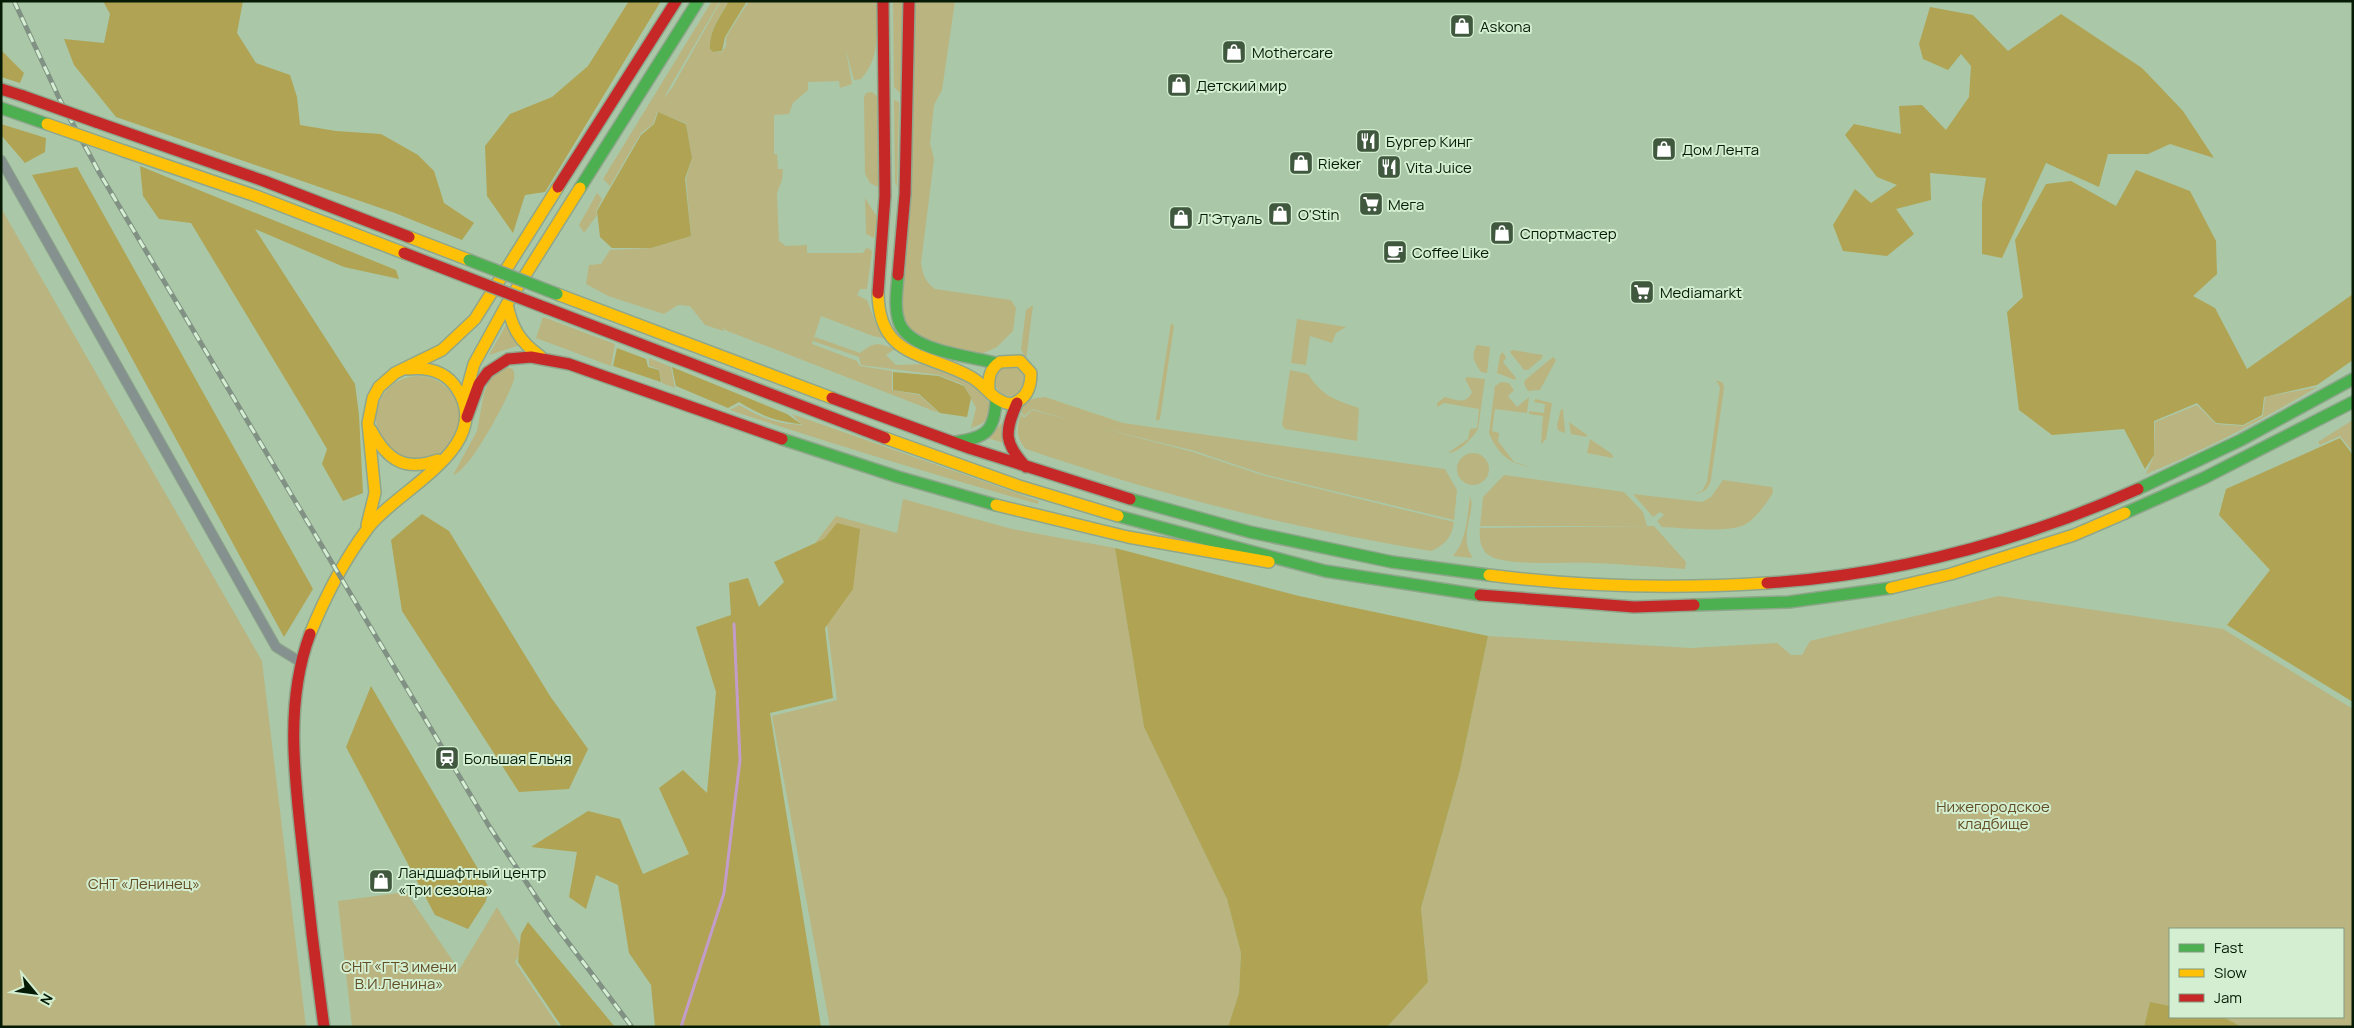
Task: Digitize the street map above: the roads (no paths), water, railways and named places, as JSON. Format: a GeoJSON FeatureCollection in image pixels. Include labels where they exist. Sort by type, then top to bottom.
{"type":"FeatureCollection","features":[{"type":"Feature","properties":{"kind":"main road"},"geometry":{"type":"LineString","coordinates":[[363,534],[374,507],[376,488],[369,447],[369,425],[370,405],[379,386],[391,375],[408,368],[453,342],[476,319],[676,1]]}},
{"type":"Feature","properties":{"kind":"main road"},"geometry":{"type":"LineString","coordinates":[[464,400],[474,364],[506,304],[698,1]]}},
{"type":"Feature","properties":{"kind":"main road"},"geometry":{"type":"LineString","coordinates":[[883,1],[884,217],[879,311],[884,326],[899,346],[917,356],[952,367],[972,377],[989,389],[996,399],[1006,403],[1016,403],[1025,398],[1031,390],[1031,373],[1027,366],[1012,358],[996,363],[922,345],[905,333],[899,322],[896,298],[905,194],[909,1]]}},
{"type":"Feature","properties":{"kind":"main road"},"geometry":{"type":"LineString","coordinates":[[1,89],[264,181],[557,294],[1026,468],[1141,504],[1232,529],[1330,551],[1423,566],[1566,583],[1636,587],[1790,581],[1880,571],[2015,536],[2108,501],[2198,462],[2269,428],[2353,380]]}},
{"type":"Feature","properties":{"kind":"main road"},"geometry":{"type":"LineString","coordinates":[[1,108],[256,196],[835,420],[1020,486],[1137,522],[1299,566]]}},
{"type":"Feature","properties":{"kind":"main road"},"geometry":{"type":"LineString","coordinates":[[506,304],[512,330],[523,344],[540,356]]}},
{"type":"Feature","properties":{"kind":"main road"},"geometry":{"type":"LineString","coordinates":[[324,1027],[302,846],[293,740],[296,693],[302,663],[316,617],[338,574],[363,534],[384,509],[416,484],[455,448],[464,434],[467,417],[478,385],[488,372],[501,362],[514,357],[540,356],[569,364],[897,477],[1081,527],[1202,552],[1502,598],[1634,607],[1745,604],[1841,596],[1952,574],[2074,535],[2204,478],[2353,402]]}},
{"type":"Feature","properties":{"kind":"main road"},"geometry":{"type":"LineString","coordinates":[[989,389],[987,380],[990,370],[996,363]]}},
{"type":"Feature","properties":{"kind":"main road"},"geometry":{"type":"LineString","coordinates":[[408,368],[426,368],[447,377],[458,388],[464,400],[467,417]]}},
{"type":"Feature","properties":{"kind":"main road"},"geometry":{"type":"LineString","coordinates":[[955,442],[975,440],[983,436],[992,427],[996,415],[996,399]]}},
{"type":"Feature","properties":{"kind":"main road"},"geometry":{"type":"LineString","coordinates":[[1016,403],[1007,430],[1007,442],[1012,452],[1026,468]]}},
{"type":"Feature","properties":{"kind":"main road"},"geometry":{"type":"LineString","coordinates":[[369,425],[378,445],[388,456],[406,464],[428,465],[445,458]]}},
{"type":"Feature","properties":{"kind":"street"},"geometry":{"type":"LineString","coordinates":[[1,160],[276,647],[302,663]]}},
{"type":"Feature","properties":{"kind":"waterway"},"geometry":{"type":"LineString","coordinates":[[681,1027],[724,893],[740,760],[734,624]]}},
{"type":"Feature","properties":{"kind":"railway"},"geometry":{"type":"LineString","coordinates":[[14,1],[60,100],[100,174],[489,826],[552,921],[632,1027]]}},
{"type":"Feature","properties":{"kind":"place","name":"Askona"},"geometry":{"type":"Point","coordinates":[1462,26]}},
{"type":"Feature","properties":{"kind":"place","name":"Mothercare"},"geometry":{"type":"Point","coordinates":[1234,52]}},
{"type":"Feature","properties":{"kind":"place","name":"Детский мир"},"geometry":{"type":"Point","coordinates":[1179,85]}},
{"type":"Feature","properties":{"kind":"place","name":"Бургер Кинг"},"geometry":{"type":"Point","coordinates":[1368,141]}},
{"type":"Feature","properties":{"kind":"place","name":"Дом Лента"},"geometry":{"type":"Point","coordinates":[1664,149]}},
{"type":"Feature","properties":{"kind":"place","name":"Rieker"},"geometry":{"type":"Point","coordinates":[1301,163]}},
{"type":"Feature","properties":{"kind":"place","name":"Vita Juice"},"geometry":{"type":"Point","coordinates":[1389,167]}},
{"type":"Feature","properties":{"kind":"place","name":"Мега"},"geometry":{"type":"Point","coordinates":[1371,204]}},
{"type":"Feature","properties":{"kind":"place","name":"O'Stin"},"geometry":{"type":"Point","coordinates":[1280,214]}},
{"type":"Feature","properties":{"kind":"place","name":"Л'Этуаль"},"geometry":{"type":"Point","coordinates":[1181,218]}},
{"type":"Feature","properties":{"kind":"place","name":"Спортмастер"},"geometry":{"type":"Point","coordinates":[1502,233]}},
{"type":"Feature","properties":{"kind":"place","name":"Coffee Like"},"geometry":{"type":"Point","coordinates":[1395,252]}},
{"type":"Feature","properties":{"kind":"place","name":"Mediamarkt"},"geometry":{"type":"Point","coordinates":[1642,292]}},
{"type":"Feature","properties":{"kind":"place","name":"Большая Ельня"},"geometry":{"type":"Point","coordinates":[447,758]}},
{"type":"Feature","properties":{"kind":"place","name":"Ландшафтный центр «Три сезона»"},"geometry":{"type":"Point","coordinates":[381,881]}},
{"type":"Feature","properties":{"kind":"park label","name":"Нижегородское кладбище"},"geometry":{"type":"Point","coordinates":[1993,814]}},
{"type":"Feature","properties":{"kind":"park label","name":"СНТ «Ленинец»"},"geometry":{"type":"Point","coordinates":[144,883]}},
{"type":"Feature","properties":{"kind":"park label","name":"СНТ «ГТЗ имени В.И.Ленина»"},"geometry":{"type":"Point","coordinates":[399,974]}}]}
